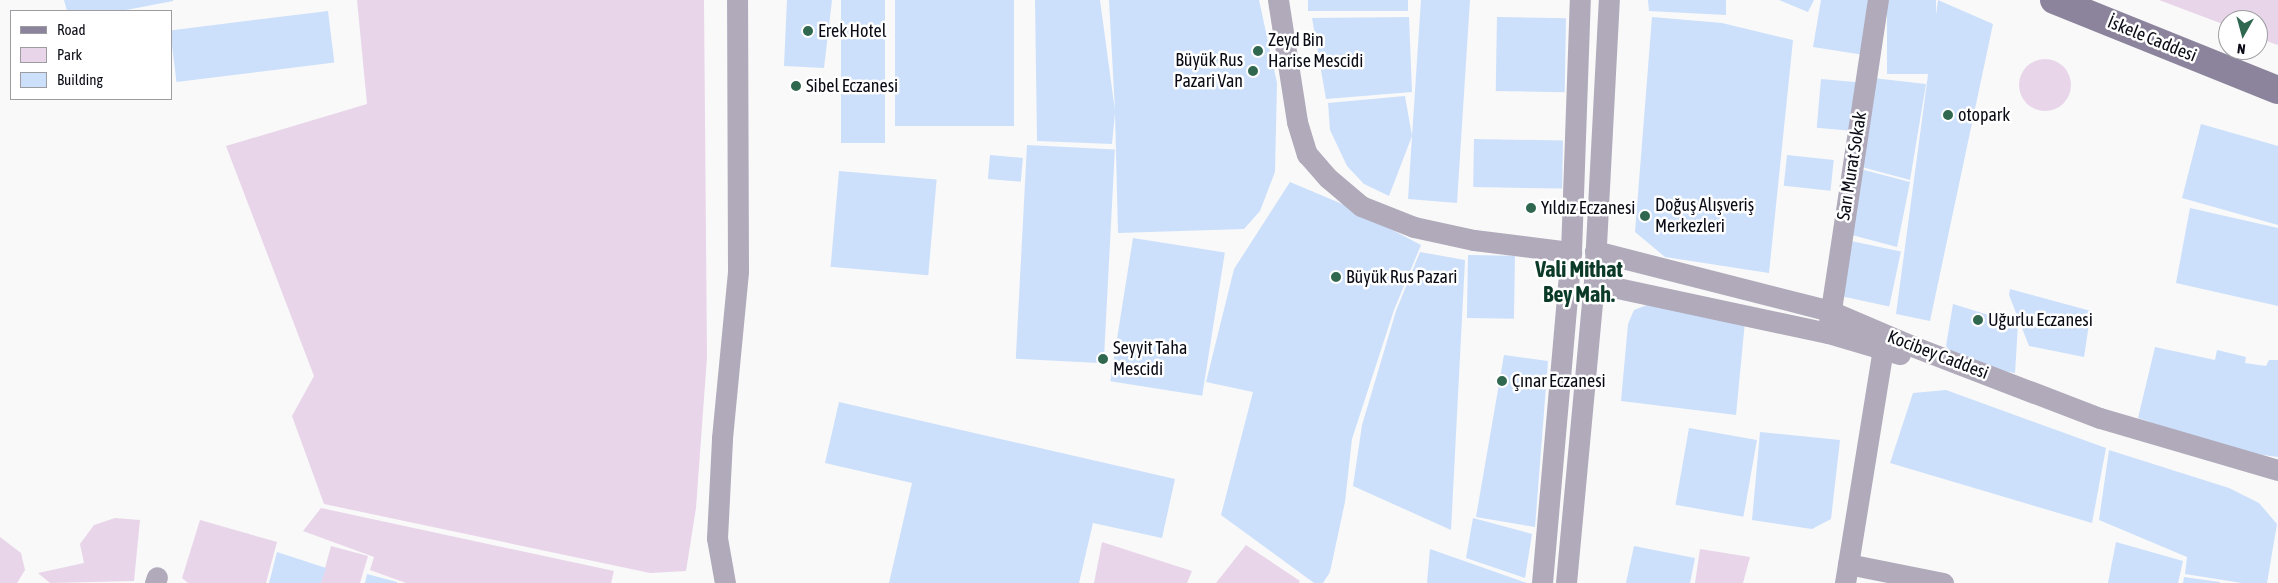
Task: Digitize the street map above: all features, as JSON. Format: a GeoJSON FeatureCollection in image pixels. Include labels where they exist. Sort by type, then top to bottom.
{"type":"FeatureCollection","features":[{"type":"Feature","properties":{"kind":"main road","name":"İskele Caddesi"},"geometry":{"type":"LineString","coordinates":[[2054,0],[2278,90]]}},
{"type":"Feature","properties":{"kind":"street"},"geometry":{"type":"LineString","coordinates":[[724,583],[717,538],[722,438],[738,271],[737,0]]}},
{"type":"Feature","properties":{"kind":"street"},"geometry":{"type":"LineString","coordinates":[[1278,0],[1297,122],[1307,154],[1328,178],[1361,206],[1414,227],[1474,240],[1571,252]]}},
{"type":"Feature","properties":{"kind":"street"},"geometry":{"type":"LineString","coordinates":[[1542,583],[1571,252],[1580,0]]}},
{"type":"Feature","properties":{"kind":"street"},"geometry":{"type":"LineString","coordinates":[[1566,583],[1594,283],[1609,0]]}},
{"type":"Feature","properties":{"kind":"street","name":"Sarı Murat Sokak"},"geometry":{"type":"LineString","coordinates":[[1828,333],[1878,0]]}},
{"type":"Feature","properties":{"kind":"street","name":"Kocibey Caddesi"},"geometry":{"type":"LineString","coordinates":[[1595,251],[1830,311],[1912,346],[2100,418],[2278,470]]}},
{"type":"Feature","properties":{"kind":"street","name":"Kocibey Caddesi"},"geometry":{"type":"LineString","coordinates":[[1594,283],[1828,333],[1883,349],[2062,417],[2278,484]]}},
{"type":"Feature","properties":{"kind":"street"},"geometry":{"type":"LineString","coordinates":[[1883,349],[1846,573],[1942,583]]}},
{"type":"Feature","properties":{"kind":"green space"},"geometry":{"type":"Polygon","coordinates":[[[357,0],[704,0],[707,357],[696,508],[686,571],[650,573],[324,504],[292,416],[314,376],[226,146],[367,104],[357,0]]]}},
{"type":"Feature","properties":{"kind":"green space"},"geometry":{"type":"Polygon","coordinates":[[[2159,0],[2278,0],[2278,45],[2268,42],[2268,10],[2218,10],[2218,22],[2159,0]]]}},
{"type":"Feature","properties":{"kind":"green space"},"geometry":{"type":"Polygon","coordinates":[[[2045,59],[2055,61],[2063,67],[2069,75],[2071,85],[2069,95],[2063,103],[2055,109],[2045,111],[2035,109],[2027,103],[2021,95],[2019,85],[2021,75],[2027,67],[2035,61],[2045,59]]]}},
{"type":"Feature","properties":{"kind":"green space"},"geometry":{"type":"Polygon","coordinates":[[[321,508],[614,571],[611,583],[406,583],[370,570],[374,557],[303,531],[321,508]]]}},
{"type":"Feature","properties":{"kind":"green space"},"geometry":{"type":"Polygon","coordinates":[[[115,518],[140,520],[134,581],[50,583],[38,573],[84,563],[80,544],[94,525],[115,518]]]}},
{"type":"Feature","properties":{"kind":"green space"},"geometry":{"type":"Polygon","coordinates":[[[200,520],[277,542],[266,583],[188,583],[182,578],[200,520]]]}},
{"type":"Feature","properties":{"kind":"green space"},"geometry":{"type":"Polygon","coordinates":[[[0,537],[21,553],[25,570],[17,583],[0,583],[0,537]]]}},
{"type":"Feature","properties":{"kind":"green space"},"geometry":{"type":"Polygon","coordinates":[[[1102,542],[1192,571],[1187,583],[1094,583],[1102,542]]]}},
{"type":"Feature","properties":{"kind":"green space"},"geometry":{"type":"Polygon","coordinates":[[[1246,545],[1300,581],[1299,583],[1216,583],[1246,545]]]}},
{"type":"Feature","properties":{"kind":"green space"},"geometry":{"type":"Polygon","coordinates":[[[331,546],[368,556],[360,583],[321,583],[331,546]]]}},
{"type":"Feature","properties":{"kind":"green space"},"geometry":{"type":"Polygon","coordinates":[[[1700,549],[1750,557],[1743,583],[1695,583],[1700,549]]]}},
{"type":"Feature","properties":{"kind":"building"},"geometry":{"type":"Polygon","coordinates":[[[64,0],[173,0],[126,10],[67,10],[64,0]]]}},
{"type":"Feature","properties":{"kind":"building"},"geometry":{"type":"Polygon","coordinates":[[[787,0],[832,0],[824,68],[784,66],[787,0]]]}},
{"type":"Feature","properties":{"kind":"building"},"geometry":{"type":"Polygon","coordinates":[[[841,0],[885,0],[885,143],[841,143],[841,0]]]}},
{"type":"Feature","properties":{"kind":"building"},"geometry":{"type":"Polygon","coordinates":[[[895,0],[1014,0],[1014,126],[895,126],[895,0]]]}},
{"type":"Feature","properties":{"kind":"building"},"geometry":{"type":"Polygon","coordinates":[[[1035,0],[1100,0],[1115,111],[1109,0],[1259,0],[1277,83],[1275,172],[1260,211],[1244,229],[1118,233],[1115,113],[1112,144],[1037,141],[1035,0]]]}},
{"type":"Feature","properties":{"kind":"building"},"geometry":{"type":"Polygon","coordinates":[[[1308,0],[1408,0],[1408,11],[1308,11],[1308,0]]]}},
{"type":"Feature","properties":{"kind":"building"},"geometry":{"type":"Polygon","coordinates":[[[1421,0],[1470,0],[1457,203],[1408,199],[1421,0]]]}},
{"type":"Feature","properties":{"kind":"building"},"geometry":{"type":"Polygon","coordinates":[[[1648,0],[1726,0],[1726,15],[1649,11],[1648,0]]]}},
{"type":"Feature","properties":{"kind":"building"},"geometry":{"type":"Polygon","coordinates":[[[1779,0],[1814,0],[1808,12],[1779,0]]]}},
{"type":"Feature","properties":{"kind":"building"},"geometry":{"type":"Polygon","coordinates":[[[1821,0],[1874,0],[1864,55],[1813,47],[1821,0]]]}},
{"type":"Feature","properties":{"kind":"building"},"geometry":{"type":"Polygon","coordinates":[[[1887,0],[1936,0],[1936,74],[1887,74],[1887,0]]]}},
{"type":"Feature","properties":{"kind":"building","name":"otopark"},"geometry":{"type":"Polygon","coordinates":[[[1938,0],[1993,24],[1930,321],[1896,314],[1938,0]]]}},
{"type":"Feature","properties":{"kind":"building"},"geometry":{"type":"Polygon","coordinates":[[[328,11],[334,63],[177,82],[172,30],[328,11]]]}},
{"type":"Feature","properties":{"kind":"building"},"geometry":{"type":"Polygon","coordinates":[[[1409,17],[1412,92],[1326,99],[1312,18],[1409,17]]]}},
{"type":"Feature","properties":{"kind":"building"},"geometry":{"type":"Polygon","coordinates":[[[1497,17],[1566,18],[1565,92],[1496,91],[1497,17]]]}},
{"type":"Feature","properties":{"kind":"building"},"geometry":{"type":"Polygon","coordinates":[[[1652,17],[1722,23],[1793,40],[1769,273],[1665,257],[1635,232],[1652,17]]]}},
{"type":"Feature","properties":{"kind":"building"},"geometry":{"type":"Polygon","coordinates":[[[1873,78],[1926,84],[1910,180],[1862,167],[1873,78]]]}},
{"type":"Feature","properties":{"kind":"building"},"geometry":{"type":"Polygon","coordinates":[[[1821,79],[1858,82],[1854,131],[1817,128],[1821,79]]]}},
{"type":"Feature","properties":{"kind":"building"},"geometry":{"type":"Polygon","coordinates":[[[1405,96],[1412,136],[1389,196],[1364,184],[1347,166],[1330,130],[1328,103],[1405,96]]]}},
{"type":"Feature","properties":{"kind":"building"},"geometry":{"type":"Polygon","coordinates":[[[2201,124],[2278,146],[2278,225],[2182,198],[2201,124]]]}},
{"type":"Feature","properties":{"kind":"building"},"geometry":{"type":"Polygon","coordinates":[[[1474,139],[1563,141],[1562,189],[1473,187],[1474,139]]]}},
{"type":"Feature","properties":{"kind":"building"},"geometry":{"type":"Polygon","coordinates":[[[1027,145],[1115,150],[1104,363],[1016,359],[1027,145]]]}},
{"type":"Feature","properties":{"kind":"building"},"geometry":{"type":"Polygon","coordinates":[[[990,155],[1023,158],[1021,182],[988,179],[990,155]]]}},
{"type":"Feature","properties":{"kind":"building"},"geometry":{"type":"Polygon","coordinates":[[[1787,155],[1834,160],[1831,191],[1784,186],[1787,155]]]}},
{"type":"Feature","properties":{"kind":"building"},"geometry":{"type":"Polygon","coordinates":[[[1860,169],[1910,182],[1897,247],[1852,235],[1860,169]]]}},
{"type":"Feature","properties":{"kind":"building"},"geometry":{"type":"Polygon","coordinates":[[[839,171],[937,180],[928,275],[831,267],[839,171]]]}},
{"type":"Feature","properties":{"kind":"building"},"geometry":{"type":"Polygon","coordinates":[[[1290,182],[1347,206],[1421,245],[1394,310],[1352,439],[1345,502],[1330,572],[1323,583],[1314,583],[1221,515],[1253,392],[1206,382],[1234,269],[1290,182]]]}},
{"type":"Feature","properties":{"kind":"building"},"geometry":{"type":"Polygon","coordinates":[[[2190,208],[2278,228],[2278,306],[2176,283],[2190,208]]]}},
{"type":"Feature","properties":{"kind":"building"},"geometry":{"type":"Polygon","coordinates":[[[1133,238],[1225,253],[1202,396],[1110,381],[1133,238]]]}},
{"type":"Feature","properties":{"kind":"building"},"geometry":{"type":"Polygon","coordinates":[[[1851,241],[1901,252],[1889,306],[1839,296],[1851,241]]]}},
{"type":"Feature","properties":{"kind":"building"},"geometry":{"type":"Polygon","coordinates":[[[1420,252],[1465,260],[1451,530],[1353,486],[1362,425],[1396,311],[1420,252]]]}},
{"type":"Feature","properties":{"kind":"building"},"geometry":{"type":"Polygon","coordinates":[[[1468,255],[1515,256],[1514,319],[1467,318],[1468,255]]]}},
{"type":"Feature","properties":{"kind":"building"},"geometry":{"type":"Polygon","coordinates":[[[2010,289],[2091,311],[2084,357],[2029,346],[2009,295],[2010,289]]]}},
{"type":"Feature","properties":{"kind":"building"},"geometry":{"type":"Polygon","coordinates":[[[1953,304],[2018,324],[2015,373],[1983,368],[1955,358],[1946,346],[1953,304]]]}},
{"type":"Feature","properties":{"kind":"building"},"geometry":{"type":"Polygon","coordinates":[[[1647,305],[1745,321],[1736,415],[1621,401],[1628,324],[1634,310],[1647,305]]]}},
{"type":"Feature","properties":{"kind":"building"},"geometry":{"type":"Polygon","coordinates":[[[2155,347],[2215,360],[2217,350],[2246,357],[2245,363],[2266,366],[2269,360],[2278,360],[2278,457],[2234,451],[2138,418],[2155,347]]]}},
{"type":"Feature","properties":{"kind":"building"},"geometry":{"type":"Polygon","coordinates":[[[1504,355],[1548,361],[1535,527],[1476,517],[1504,355]]]}},
{"type":"Feature","properties":{"kind":"building"},"geometry":{"type":"Polygon","coordinates":[[[1946,390],[2106,448],[2092,523],[1890,463],[1913,393],[1946,390]]]}},
{"type":"Feature","properties":{"kind":"building"},"geometry":{"type":"Polygon","coordinates":[[[839,402],[1175,479],[1162,538],[1093,523],[1079,583],[889,583],[912,483],[825,463],[839,402]]]}},
{"type":"Feature","properties":{"kind":"building"},"geometry":{"type":"Polygon","coordinates":[[[1689,428],[1757,440],[1743,517],[1675,505],[1689,428]]]}},
{"type":"Feature","properties":{"kind":"building"},"geometry":{"type":"Polygon","coordinates":[[[1760,432],[1840,440],[1831,519],[1812,529],[1752,520],[1760,432]]]}},
{"type":"Feature","properties":{"kind":"building"},"geometry":{"type":"Polygon","coordinates":[[[2109,450],[2229,488],[2259,503],[2277,524],[2267,583],[2242,583],[2185,574],[2187,557],[2099,520],[2109,450]]]}},
{"type":"Feature","properties":{"kind":"building"},"geometry":{"type":"Polygon","coordinates":[[[1473,518],[1532,534],[1525,578],[1466,558],[1473,518]]]}},
{"type":"Feature","properties":{"kind":"building"},"geometry":{"type":"Polygon","coordinates":[[[2116,542],[2183,561],[2178,583],[2108,583],[2116,542]]]}},
{"type":"Feature","properties":{"kind":"building"},"geometry":{"type":"Polygon","coordinates":[[[1634,546],[1695,558],[1690,583],[1626,583],[1634,546]]]}},
{"type":"Feature","properties":{"kind":"building"},"geometry":{"type":"Polygon","coordinates":[[[1430,549],[1527,583],[1427,583],[1430,549]]]}},
{"type":"Feature","properties":{"kind":"building"},"geometry":{"type":"Polygon","coordinates":[[[277,552],[326,568],[321,583],[269,583],[277,552]]]}},
{"type":"Feature","properties":{"kind":"building"},"geometry":{"type":"Polygon","coordinates":[[[367,574],[397,582],[397,583],[365,583],[367,574]]]}},
{"type":"Feature","properties":{"kind":"building"},"geometry":{"type":"Polygon","coordinates":[[[2184,577],[2220,582],[2220,583],[2183,583],[2184,577]]]}},
{"type":"Feature","properties":{"kind":"place","name":"Erek Hotel"},"geometry":{"type":"Point","coordinates":[808,31]}},
{"type":"Feature","properties":{"kind":"place","name":"Zeyd Bin Harise Mescidi"},"geometry":{"type":"Point","coordinates":[1258,51]}},
{"type":"Feature","properties":{"kind":"place","name":"Büyük Rus Pazari Van"},"geometry":{"type":"Point","coordinates":[1253,71]}},
{"type":"Feature","properties":{"kind":"place","name":"Sibel Eczanesi"},"geometry":{"type":"Point","coordinates":[796,86]}},
{"type":"Feature","properties":{"kind":"place","name":"otopark"},"geometry":{"type":"Point","coordinates":[1948,115]}},
{"type":"Feature","properties":{"kind":"place","name":"Yıldız Eczanesi"},"geometry":{"type":"Point","coordinates":[1531,208]}},
{"type":"Feature","properties":{"kind":"place","name":"Doğuş Alışveriş Merkezleri"},"geometry":{"type":"Point","coordinates":[1645,216]}},
{"type":"Feature","properties":{"kind":"place","name":"Büyük Rus Pazari"},"geometry":{"type":"Point","coordinates":[1336,277]}},
{"type":"Feature","properties":{"kind":"place","name":"Uğurlu Eczanesi"},"geometry":{"type":"Point","coordinates":[1978,320]}},
{"type":"Feature","properties":{"kind":"place","name":"Seyyit Taha Mescidi"},"geometry":{"type":"Point","coordinates":[1103,359]}},
{"type":"Feature","properties":{"kind":"place","name":"Çınar Eczanesi"},"geometry":{"type":"Point","coordinates":[1502,381]}},
{"type":"Feature","properties":{"kind":"district","name":"Vali Mithat Bey Mah."},"geometry":{"type":"Point","coordinates":[1579,282]}}]}
